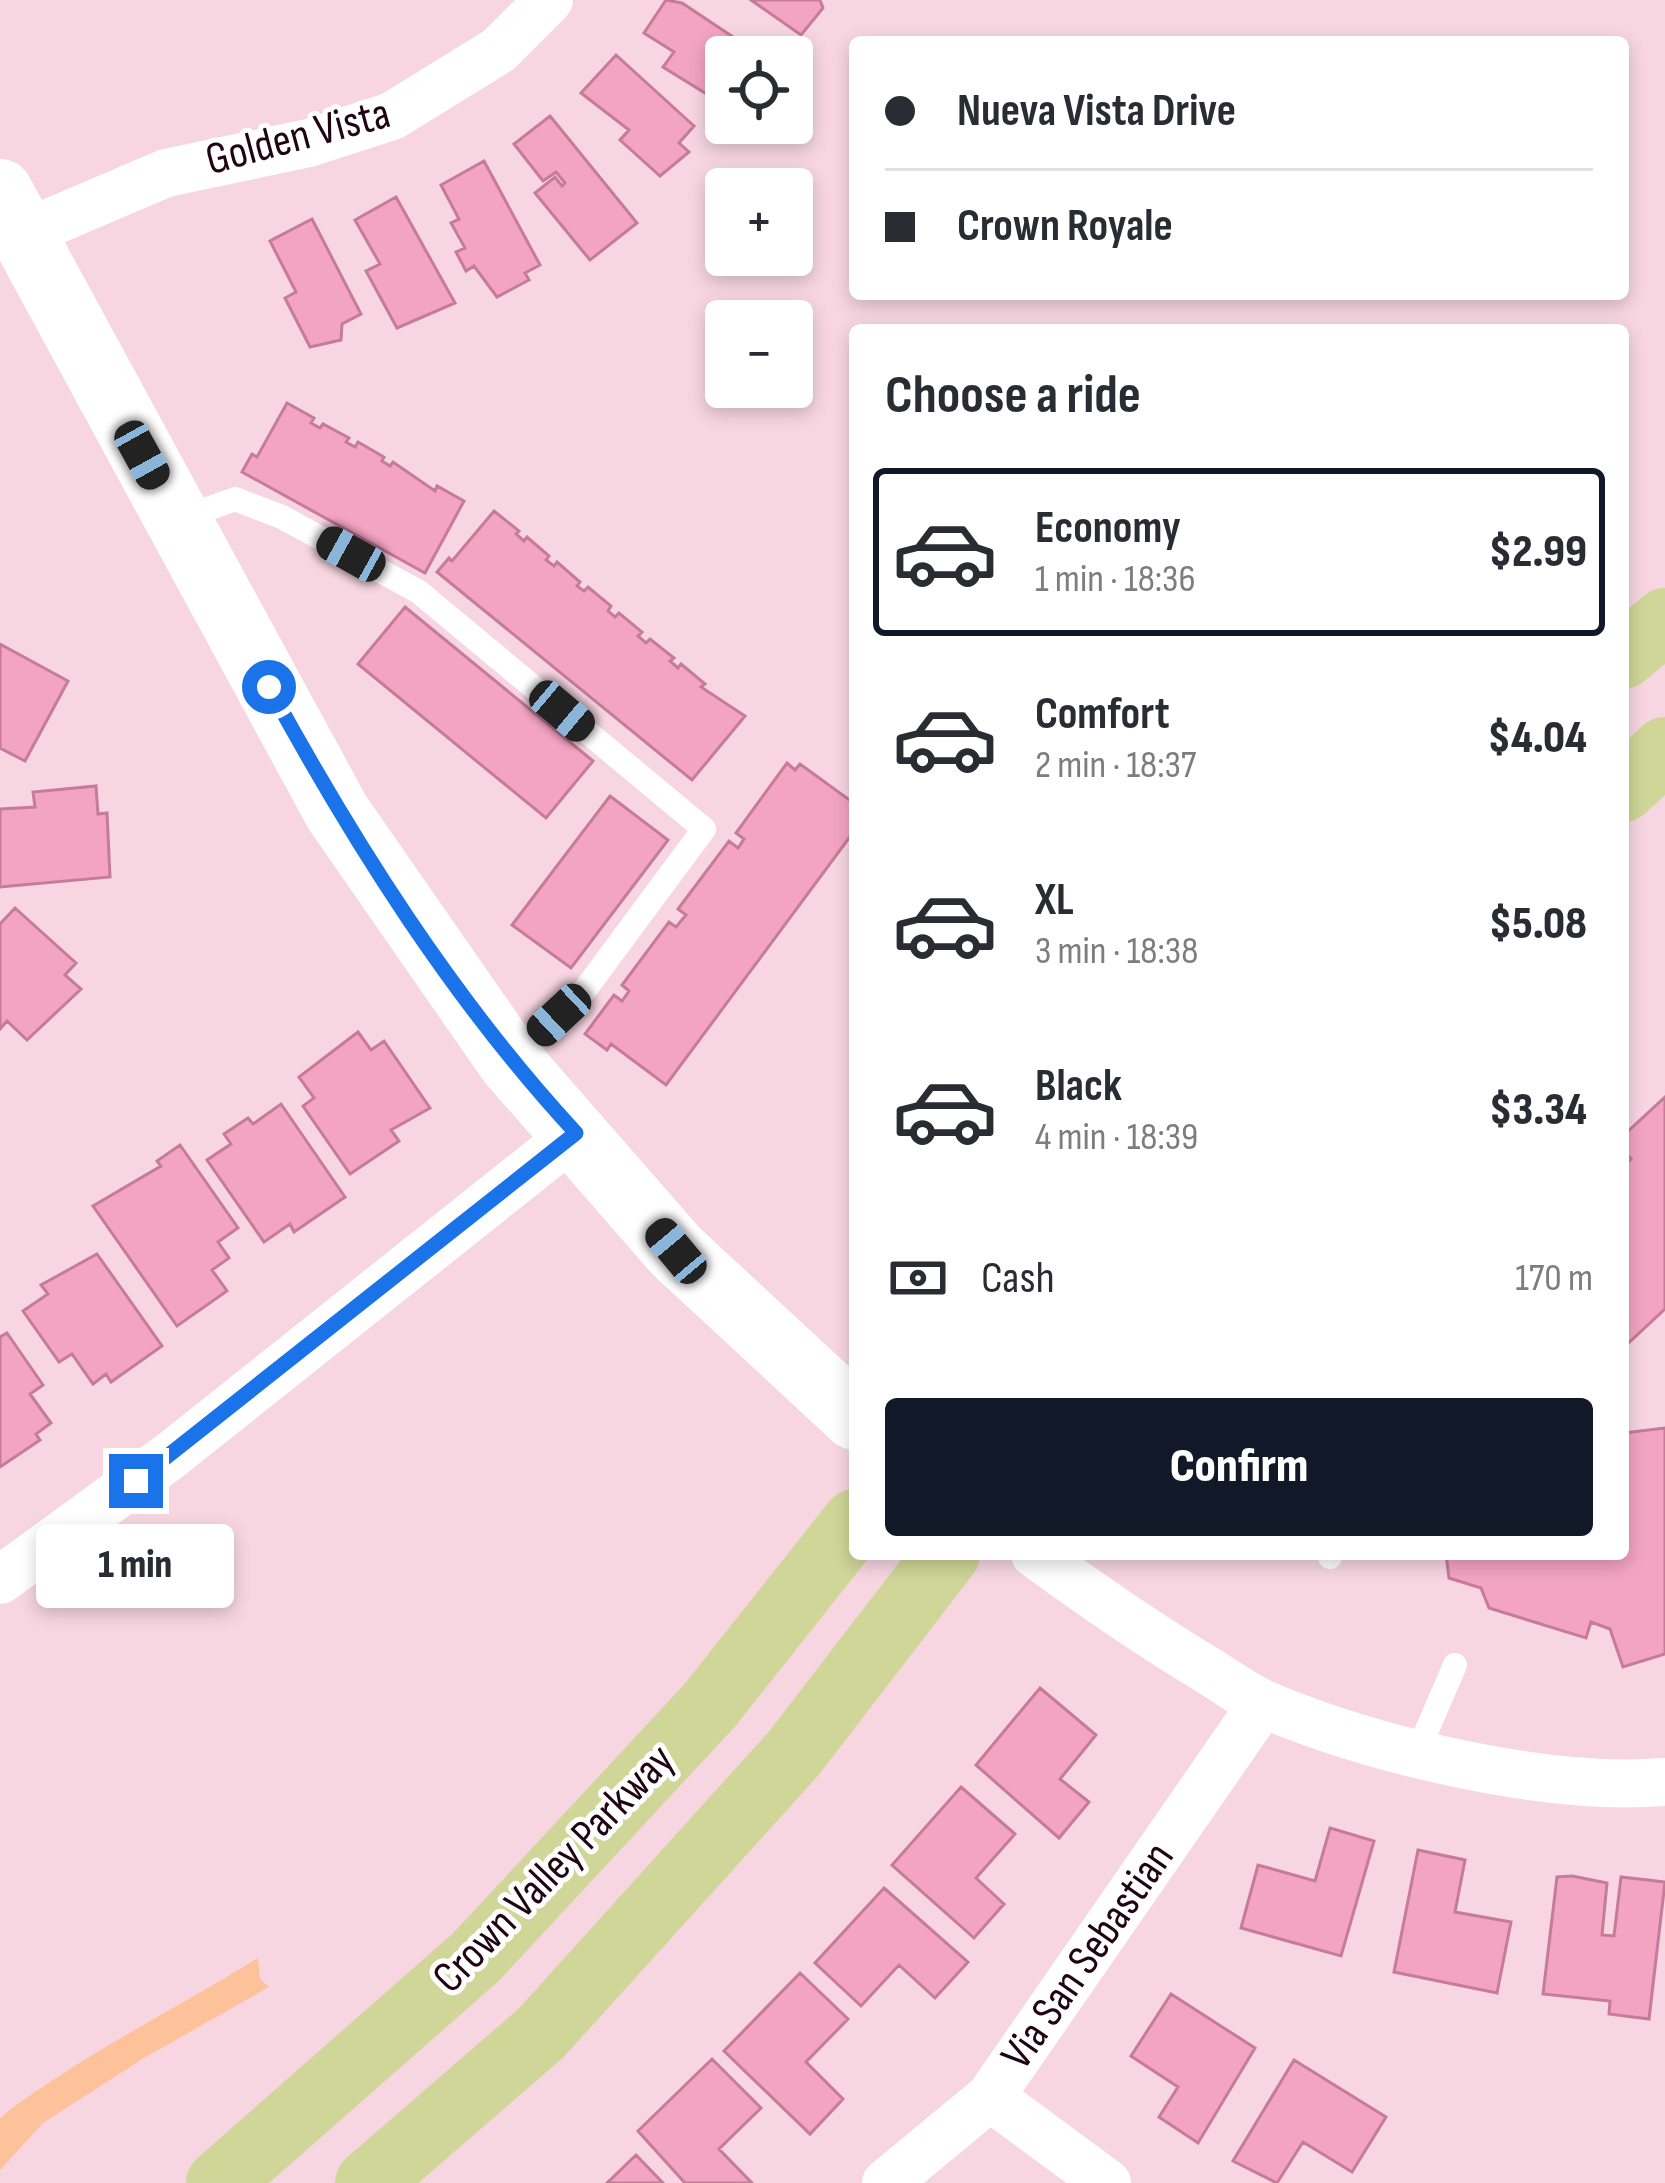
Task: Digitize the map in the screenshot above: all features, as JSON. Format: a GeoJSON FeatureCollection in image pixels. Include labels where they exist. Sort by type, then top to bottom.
{"type":"FeatureCollection","features":[{"type":"Feature","properties":{"kind":"main road"},"geometry":{"type":"LineString","coordinates":[[1629,651],[1665,621]]}},
{"type":"Feature","properties":{"kind":"main road"},"geometry":{"type":"LineString","coordinates":[[1629,783],[1665,750]]}},
{"type":"Feature","properties":{"kind":"main road","name":"Crown Valley Parkway"},"geometry":{"type":"LineString","coordinates":[[219,2183],[476,1957],[710,1705],[849,1530]]}},
{"type":"Feature","properties":{"kind":"main road","name":"Crown Valley Parkway"},"geometry":{"type":"LineString","coordinates":[[368,2183],[541,2033],[794,1753],[942,1560]]}},
{"type":"Feature","properties":{"kind":"street","name":"Golden Vista"},"geometry":{"type":"LineString","coordinates":[[12,213],[181,168],[309,143],[392,116],[499,50],[549,0]]}},
{"type":"Feature","properties":{"kind":"street"},"geometry":{"type":"LineString","coordinates":[[12,213],[337,812],[510,1061],[676,1251],[849,1411]]}},
{"type":"Feature","properties":{"kind":"street"},"geometry":{"type":"LineString","coordinates":[[0,1580],[170,1456],[576,1133]]}},
{"type":"Feature","properties":{"kind":"street"},"geometry":{"type":"LineString","coordinates":[[1044,1560],[1158,1640],[1262,1704],[1417,1754],[1521,1775],[1628,1786],[1665,1783]]}},
{"type":"Feature","properties":{"kind":"street","name":"Via San Sebastian"},"geometry":{"type":"LineString","coordinates":[[886,2183],[990,2097],[1262,1704]]}},
{"type":"Feature","properties":{"kind":"street"},"geometry":{"type":"LineString","coordinates":[[990,2097],[1107,2183]]}},
{"type":"Feature","properties":{"kind":"lane"},"geometry":{"type":"LineString","coordinates":[[178,520],[235,499],[282,517],[419,592],[704,829],[584,991],[510,1061]]}},
{"type":"Feature","properties":{"kind":"lane"},"geometry":{"type":"LineString","coordinates":[[1417,1754],[1456,1665]]}},
{"type":"Feature","properties":{"kind":"shaded area"},"geometry":{"type":"Polygon","coordinates":[[[258,1958],[260,1979],[269,1987],[144,2058],[43,2123],[0,2170],[0,2119],[7,2112],[99,2051],[258,1958]]]}},
{"type":"Feature","properties":{"kind":"building"},"geometry":{"type":"Polygon","coordinates":[[[666,0],[682,3],[732,36],[705,36],[705,93],[663,67],[674,52],[644,33],[666,0]]]}},
{"type":"Feature","properties":{"kind":"building"},"geometry":{"type":"Polygon","coordinates":[[[751,0],[820,0],[823,8],[801,35],[751,0]]]}},
{"type":"Feature","properties":{"kind":"building"},"geometry":{"type":"Polygon","coordinates":[[[616,55],[694,126],[679,143],[689,152],[660,176],[620,140],[629,130],[581,93],[616,55]]]}},
{"type":"Feature","properties":{"kind":"building"},"geometry":{"type":"Polygon","coordinates":[[[550,116],[637,223],[590,260],[535,193],[555,177],[562,186],[565,183],[556,172],[543,181],[514,144],[550,116]]]}},
{"type":"Feature","properties":{"kind":"building"},"geometry":{"type":"Polygon","coordinates":[[[484,161],[540,265],[525,273],[529,280],[497,297],[474,266],[466,271],[456,252],[465,248],[451,223],[459,219],[441,185],[484,161]]]}},
{"type":"Feature","properties":{"kind":"building"},"geometry":{"type":"Polygon","coordinates":[[[396,197],[455,303],[397,328],[366,271],[380,264],[355,220],[396,197]]]}},
{"type":"Feature","properties":{"kind":"building"},"geometry":{"type":"Polygon","coordinates":[[[312,219],[361,314],[342,324],[341,340],[310,347],[285,298],[296,292],[270,241],[312,219]]]}},
{"type":"Feature","properties":{"kind":"building"},"geometry":{"type":"Polygon","coordinates":[[[287,403],[314,418],[311,423],[320,428],[323,424],[349,438],[346,442],[355,447],[358,442],[435,491],[437,486],[464,501],[425,573],[242,472],[252,454],[257,457],[287,403]]]}},
{"type":"Feature","properties":{"kind":"building"},"geometry":{"type":"Polygon","coordinates":[[[494,511],[524,541],[527,537],[549,556],[546,560],[554,566],[557,562],[580,582],[577,586],[584,591],[588,587],[611,606],[608,611],[615,617],[619,613],[642,632],[638,636],[646,643],[650,639],[674,658],[670,661],[678,668],[681,664],[705,684],[701,687],[745,716],[692,780],[437,572],[494,511]]]}},
{"type":"Feature","properties":{"kind":"building"},"geometry":{"type":"Polygon","coordinates":[[[405,607],[593,761],[546,818],[358,664],[405,607]]]}},
{"type":"Feature","properties":{"kind":"building"},"geometry":{"type":"Polygon","coordinates":[[[0,644],[68,681],[25,761],[0,748],[0,644]]]}},
{"type":"Feature","properties":{"kind":"building"},"geometry":{"type":"Polygon","coordinates":[[[787,763],[795,770],[800,764],[849,800],[849,838],[666,1085],[611,1044],[607,1050],[585,1034],[614,995],[622,1001],[629,991],[622,985],[669,922],[676,927],[686,915],[678,909],[729,841],[738,848],[744,839],[736,833],[787,763]]]}},
{"type":"Feature","properties":{"kind":"building"},"geometry":{"type":"Polygon","coordinates":[[[96,786],[98,814],[107,813],[110,877],[0,887],[0,809],[35,807],[33,792],[96,786]]]}},
{"type":"Feature","properties":{"kind":"building"},"geometry":{"type":"Polygon","coordinates":[[[610,796],[668,840],[571,968],[512,925],[610,796]]]}},
{"type":"Feature","properties":{"kind":"building"},"geometry":{"type":"Polygon","coordinates":[[[15,908],[76,963],[65,975],[81,989],[27,1040],[7,1021],[0,1029],[0,924],[15,908]]]}},
{"type":"Feature","properties":{"kind":"building"},"geometry":{"type":"Polygon","coordinates":[[[358,1032],[371,1050],[384,1041],[430,1108],[391,1130],[399,1141],[350,1174],[303,1106],[314,1098],[299,1077],[358,1032]]]}},
{"type":"Feature","properties":{"kind":"building"},"geometry":{"type":"Polygon","coordinates":[[[1665,1097],[1665,1309],[1629,1342],[1631,1159],[1629,1130],[1665,1097]]]}},
{"type":"Feature","properties":{"kind":"building"},"geometry":{"type":"Polygon","coordinates":[[[281,1104],[345,1197],[294,1232],[290,1224],[264,1242],[207,1160],[231,1144],[224,1134],[248,1118],[253,1124],[281,1104]]]}},
{"type":"Feature","properties":{"kind":"building"},"geometry":{"type":"Polygon","coordinates":[[[180,1145],[238,1228],[218,1242],[229,1258],[212,1270],[227,1291],[177,1326],[93,1206],[161,1166],[157,1161],[180,1145]]]}},
{"type":"Feature","properties":{"kind":"building"},"geometry":{"type":"Polygon","coordinates":[[[97,1254],[162,1346],[111,1382],[106,1374],[93,1384],[72,1354],[59,1362],[23,1311],[48,1294],[41,1285],[97,1254]]]}},
{"type":"Feature","properties":{"kind":"building"},"geometry":{"type":"Polygon","coordinates":[[[7,1333],[43,1385],[30,1394],[51,1423],[36,1434],[40,1440],[0,1467],[0,1337],[7,1333]]]}},
{"type":"Feature","properties":{"kind":"building"},"geometry":{"type":"Polygon","coordinates":[[[1665,1428],[1665,1654],[1623,1667],[1610,1629],[1591,1622],[1586,1638],[1489,1608],[1481,1588],[1449,1578],[1447,1560],[1629,1560],[1629,1432],[1665,1428]]]}},
{"type":"Feature","properties":{"kind":"building"},"geometry":{"type":"Polygon","coordinates":[[[1040,1688],[1096,1735],[1060,1779],[1089,1802],[1059,1838],[976,1765],[1040,1688]]]}},
{"type":"Feature","properties":{"kind":"building"},"geometry":{"type":"Polygon","coordinates":[[[961,1787],[1015,1834],[976,1878],[1004,1904],[974,1938],[892,1865],[961,1787]]]}},
{"type":"Feature","properties":{"kind":"building"},"geometry":{"type":"Polygon","coordinates":[[[1330,1828],[1374,1841],[1341,1956],[1241,1928],[1258,1865],[1315,1881],[1330,1828]]]}},
{"type":"Feature","properties":{"kind":"building"},"geometry":{"type":"Polygon","coordinates":[[[1418,1850],[1465,1860],[1455,1912],[1511,1922],[1497,1993],[1394,1972],[1418,1850]]]}},
{"type":"Feature","properties":{"kind":"building"},"geometry":{"type":"Polygon","coordinates":[[[1557,1877],[1607,1883],[1602,1935],[1614,1936],[1621,1877],[1665,1882],[1649,2019],[1609,2014],[1610,2001],[1543,1994],[1557,1877]]]}},
{"type":"Feature","properties":{"kind":"building"},"geometry":{"type":"Polygon","coordinates":[[[884,1888],[968,1962],[935,1998],[899,1965],[861,2006],[815,1963],[884,1888]]]}},
{"type":"Feature","properties":{"kind":"building"},"geometry":{"type":"Polygon","coordinates":[[[800,1973],[848,2019],[806,2062],[843,2099],[810,2134],[724,2051],[800,1973]]]}},
{"type":"Feature","properties":{"kind":"building"},"geometry":{"type":"Polygon","coordinates":[[[1171,1994],[1255,2048],[1198,2143],[1159,2117],[1178,2087],[1131,2056],[1171,1994]]]}},
{"type":"Feature","properties":{"kind":"building"},"geometry":{"type":"Polygon","coordinates":[[[712,2059],[761,2108],[719,2149],[752,2183],[685,2183],[638,2131],[712,2059]]]}},
{"type":"Feature","properties":{"kind":"building"},"geometry":{"type":"Polygon","coordinates":[[[1294,2060],[1386,2117],[1352,2172],[1303,2142],[1277,2183],[1233,2161],[1294,2060]]]}},
{"type":"Feature","properties":{"kind":"building"},"geometry":{"type":"Polygon","coordinates":[[[636,2155],[663,2183],[607,2183],[636,2155]]]}},
{"type":"Feature","properties":{"kind":"route"},"geometry":{"type":"LineString","coordinates":[[136,1481],[576,1133],[510,1061],[337,812],[269,687]]}}]}
